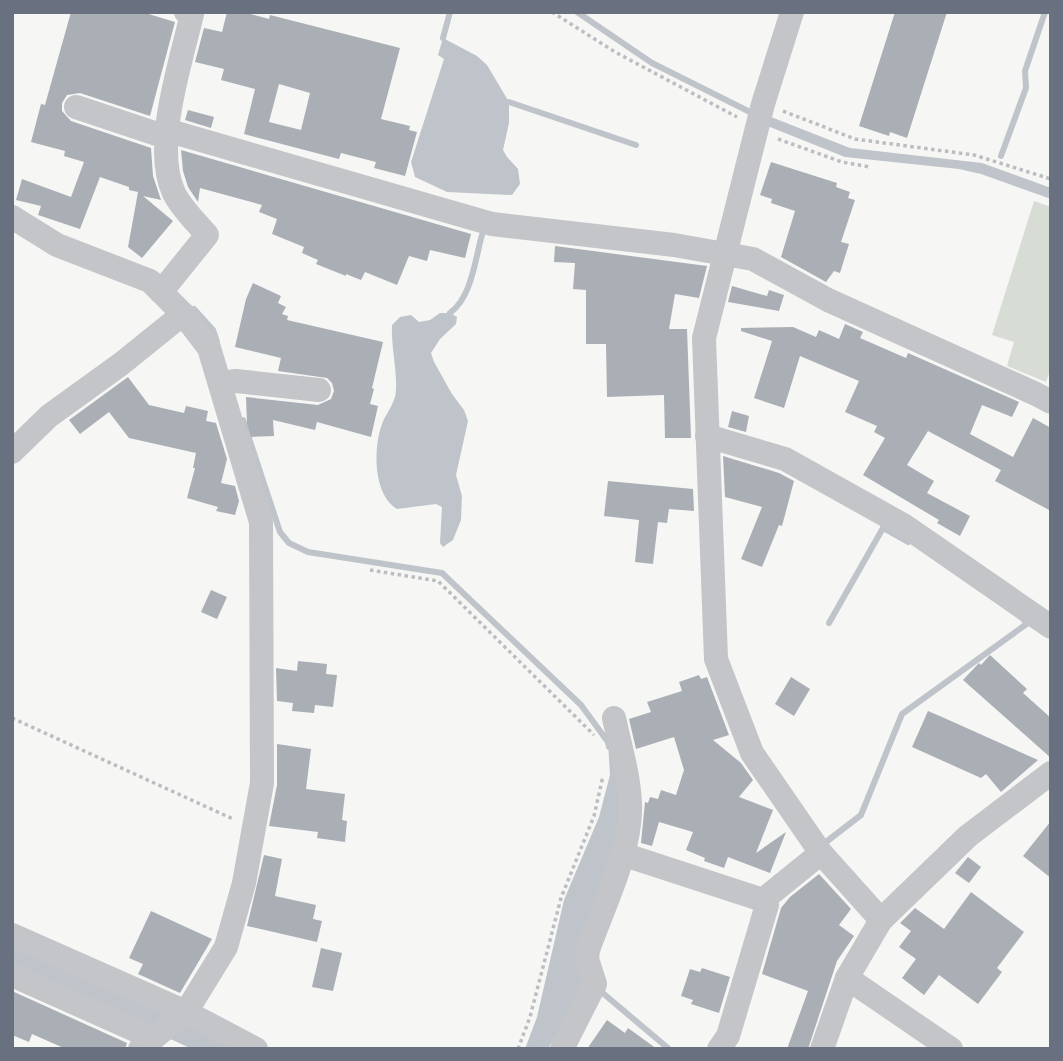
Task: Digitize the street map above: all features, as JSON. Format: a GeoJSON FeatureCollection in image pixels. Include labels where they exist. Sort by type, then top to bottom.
{"type":"FeatureCollection","features":[{"type":"Feature","properties":{"kind":"street"},"geometry":{"type":"LineString","coordinates":[[161,292],[207,235],[174,193],[167,160],[166,133],[192,14],[186,12]]}},
{"type":"Feature","properties":{"kind":"street"},"geometry":{"type":"LineString","coordinates":[[793,12],[759,119],[704,338],[716,659],[752,753],[821,853],[880,920]]}},
{"type":"Feature","properties":{"kind":"street"},"geometry":{"type":"LineString","coordinates":[[76,107],[492,224],[674,245],[753,260],[828,300],[1051,402]]}},
{"type":"Feature","properties":{"kind":"street"},"geometry":{"type":"LineString","coordinates":[[12,217],[57,245],[150,281],[183,314],[209,348],[261,522],[261,783],[244,883],[226,947],[184,1014],[150,1041],[12,975]]}},
{"type":"Feature","properties":{"kind":"street"},"geometry":{"type":"LineString","coordinates":[[12,452],[49,416],[121,364],[183,314]]}},
{"type":"Feature","properties":{"kind":"street"},"geometry":{"type":"LineString","coordinates":[[221,383],[236,381],[319,390]]}},
{"type":"Feature","properties":{"kind":"street"},"geometry":{"type":"LineString","coordinates":[[707,436],[785,459],[905,526],[1048,617]]}},
{"type":"Feature","properties":{"kind":"street"},"geometry":{"type":"LineString","coordinates":[[562,1049],[594,987],[587,959],[588,950],[622,854],[630,805],[614,718]]}},
{"type":"Feature","properties":{"kind":"street"},"geometry":{"type":"LineString","coordinates":[[822,1049],[847,978],[880,920],[968,836],[1051,773]]}},
{"type":"Feature","properties":{"kind":"street"},"geometry":{"type":"LineString","coordinates":[[763,900],[821,853]]}},
{"type":"Feature","properties":{"kind":"street"},"geometry":{"type":"LineString","coordinates":[[622,854],[763,900],[767,905],[728,1036],[719,1049]]}},
{"type":"Feature","properties":{"kind":"street"},"geometry":{"type":"LineString","coordinates":[[12,935],[256,1049]]}},
{"type":"Feature","properties":{"kind":"street"},"geometry":{"type":"LineString","coordinates":[[847,978],[951,1049]]}},
{"type":"Feature","properties":{"kind":"path"},"geometry":{"type":"LineString","coordinates":[[552,12],[615,52],[759,119],[842,162],[870,167]]}},
{"type":"Feature","properties":{"kind":"path"},"geometry":{"type":"LineString","coordinates":[[759,119],[855,139],[974,155],[1051,179]]}},
{"type":"Feature","properties":{"kind":"path"},"geometry":{"type":"LineString","coordinates":[[370,570],[438,581],[595,737]]}},
{"type":"Feature","properties":{"kind":"path"},"geometry":{"type":"LineString","coordinates":[[12,718],[254,829]]}},
{"type":"Feature","properties":{"kind":"path"},"geometry":{"type":"LineString","coordinates":[[518,1049],[530,1017],[561,898],[594,816],[604,772]]}},
{"type":"Feature","properties":{"kind":"shaded area"},"geometry":{"type":"Polygon","coordinates":[[[443,38],[477,56],[487,65],[509,102],[509,123],[503,150],[518,169],[520,184],[512,195],[447,192],[415,177],[411,162],[444,59],[438,55],[443,38]]]}},
{"type":"Feature","properties":{"kind":"shaded area"},"geometry":{"type":"Polygon","coordinates":[[[766,115],[850,148],[982,163],[1051,188],[1051,199],[959,169],[845,157],[765,125],[766,115]]]}},
{"type":"Feature","properties":{"kind":"shaded area"},"geometry":{"type":"Polygon","coordinates":[[[1034,201],[1051,207],[1051,368],[1046,382],[1007,366],[1014,342],[992,335],[1034,201]]]}},
{"type":"Feature","properties":{"kind":"shaded area"},"geometry":{"type":"Polygon","coordinates":[[[440,313],[450,313],[457,317],[456,324],[440,339],[431,353],[468,421],[456,475],[462,496],[461,520],[453,540],[443,547],[440,543],[442,507],[436,504],[397,509],[383,493],[376,458],[382,424],[396,394],[392,325],[400,317],[411,315],[419,322],[430,320],[440,313]]]}},
{"type":"Feature","properties":{"kind":"shaded area"},"geometry":{"type":"Polygon","coordinates":[[[608,742],[624,798],[586,983],[548,1049],[525,1049],[537,1017],[564,900],[599,817],[610,775],[608,742]]]}},
{"type":"Feature","properties":{"kind":"shaded area"},"geometry":{"type":"Polygon","coordinates":[[[12,942],[241,1049],[192,1049],[12,966],[12,942]]]}},
{"type":"Feature","properties":{"kind":"building"},"geometry":{"type":"Polygon","coordinates":[[[71,12],[142,12],[175,22],[150,116],[80,93],[67,95],[62,103],[62,111],[71,121],[151,148],[153,176],[161,200],[143,196],[173,221],[142,258],[128,247],[138,192],[129,190],[129,187],[100,177],[80,229],[38,215],[41,206],[16,200],[22,179],[71,197],[84,162],[64,156],[65,151],[31,142],[41,104],[45,105],[71,12]]]}},
{"type":"Feature","properties":{"kind":"building"},"geometry":{"type":"Polygon","coordinates":[[[227,12],[243,12],[269,19],[270,15],[400,48],[381,119],[410,126],[409,130],[417,132],[405,176],[374,168],[376,162],[341,153],[339,159],[244,134],[255,89],[221,80],[224,69],[195,62],[204,28],[222,32],[227,12]],[[279,84],[269,122],[301,130],[310,93],[279,84]]]}},
{"type":"Feature","properties":{"kind":"building"},"geometry":{"type":"Polygon","coordinates":[[[895,12],[947,12],[907,138],[890,132],[889,136],[859,126],[895,12]]]}},
{"type":"Feature","properties":{"kind":"building"},"geometry":{"type":"Polygon","coordinates":[[[188,110],[214,117],[211,128],[185,120],[188,110]]]}},
{"type":"Feature","properties":{"kind":"building"},"geometry":{"type":"Polygon","coordinates":[[[181,150],[471,234],[465,258],[430,250],[427,261],[409,256],[397,285],[365,272],[361,280],[346,276],[316,264],[318,260],[302,253],[304,247],[272,234],[277,219],[259,212],[262,205],[200,188],[198,202],[188,187],[181,150]]]}},
{"type":"Feature","properties":{"kind":"building"},"geometry":{"type":"Polygon","coordinates":[[[771,162],[837,183],[836,187],[850,192],[848,198],[855,200],[841,242],[849,244],[840,273],[834,271],[826,282],[781,257],[795,211],[771,203],[772,199],[760,195],[771,162]]]}},
{"type":"Feature","properties":{"kind":"building"},"geometry":{"type":"Polygon","coordinates":[[[555,246],[707,266],[699,298],[675,294],[669,329],[687,329],[691,438],[665,438],[664,395],[607,397],[606,344],[586,344],[586,290],[573,289],[575,263],[554,262],[555,246]]]}},
{"type":"Feature","properties":{"kind":"building"},"geometry":{"type":"Polygon","coordinates":[[[253,283],[281,296],[278,303],[286,307],[282,314],[288,316],[287,320],[383,342],[372,388],[374,389],[370,404],[378,406],[371,437],[317,422],[315,430],[273,420],[274,436],[251,437],[247,424],[246,397],[318,405],[331,399],[334,391],[327,378],[278,371],[281,358],[235,347],[246,299],[253,283]]]}},
{"type":"Feature","properties":{"kind":"building"},"geometry":{"type":"Polygon","coordinates":[[[732,286],[767,296],[769,290],[784,295],[779,311],[728,302],[732,286]]]}},
{"type":"Feature","properties":{"kind":"building"},"geometry":{"type":"Polygon","coordinates":[[[845,324],[863,332],[860,338],[906,358],[908,353],[1019,402],[1012,417],[982,405],[970,434],[1013,457],[1033,418],[1051,428],[1051,511],[995,481],[1001,470],[928,431],[907,465],[934,481],[927,493],[970,516],[960,536],[937,523],[939,520],[863,475],[885,438],[874,432],[877,426],[845,412],[859,381],[800,356],[784,408],[754,398],[772,341],[741,331],[741,328],[793,327],[816,337],[819,330],[839,339],[845,324]]]}},
{"type":"Feature","properties":{"kind":"building"},"geometry":{"type":"Polygon","coordinates":[[[128,377],[149,405],[184,413],[186,406],[208,411],[206,421],[216,423],[227,459],[221,483],[235,486],[239,501],[235,515],[216,511],[218,507],[187,498],[196,453],[129,438],[109,412],[80,434],[69,420],[128,377]]]}},
{"type":"Feature","properties":{"kind":"building"},"geometry":{"type":"Polygon","coordinates":[[[732,411],[749,416],[746,432],[728,427],[732,411]]]}},
{"type":"Feature","properties":{"kind":"building"},"geometry":{"type":"Polygon","coordinates":[[[723,456],[779,473],[794,481],[782,526],[779,525],[762,567],[741,559],[762,507],[725,497],[723,456]]]}},
{"type":"Feature","properties":{"kind":"building"},"geometry":{"type":"Polygon","coordinates":[[[608,481],[693,489],[694,511],[669,509],[667,523],[658,522],[653,564],[635,562],[639,520],[604,516],[608,481]]]}},
{"type":"Feature","properties":{"kind":"building"},"geometry":{"type":"Polygon","coordinates":[[[211,590],[227,597],[217,619],[201,612],[211,590]]]}},
{"type":"Feature","properties":{"kind":"building"},"geometry":{"type":"Polygon","coordinates":[[[990,655],[1027,689],[1023,693],[1051,718],[1051,758],[963,680],[990,655]]]}},
{"type":"Feature","properties":{"kind":"building"},"geometry":{"type":"Polygon","coordinates":[[[298,661],[327,664],[326,674],[337,675],[333,707],[315,705],[314,713],[292,711],[293,703],[277,701],[276,668],[297,671],[298,661]]]}},
{"type":"Feature","properties":{"kind":"building"},"geometry":{"type":"Polygon","coordinates":[[[699,675],[701,679],[707,677],[729,735],[713,740],[741,763],[753,780],[739,797],[773,810],[756,853],[786,832],[770,873],[728,857],[724,868],[704,861],[705,858],[686,850],[693,832],[659,822],[652,846],[641,843],[645,802],[648,803],[650,797],[658,799],[661,790],[676,795],[684,770],[674,737],[636,749],[629,719],[651,712],[647,702],[682,691],[679,682],[699,675]]]}},
{"type":"Feature","properties":{"kind":"building"},"geometry":{"type":"Polygon","coordinates":[[[791,677],[810,689],[794,716],[775,704],[791,677]]]}},
{"type":"Feature","properties":{"kind":"building"},"geometry":{"type":"Polygon","coordinates":[[[928,711],[1038,760],[1001,792],[986,774],[981,778],[912,747],[928,711]]]}},
{"type":"Feature","properties":{"kind":"building"},"geometry":{"type":"Polygon","coordinates":[[[277,744],[311,749],[306,789],[345,794],[342,820],[347,821],[345,842],[317,838],[318,832],[269,826],[277,785],[277,744]]]}},
{"type":"Feature","properties":{"kind":"building"},"geometry":{"type":"Polygon","coordinates":[[[1051,821],[1051,878],[1023,856],[1051,821]]]}},
{"type":"Feature","properties":{"kind":"building"},"geometry":{"type":"Polygon","coordinates":[[[264,855],[282,859],[275,896],[316,905],[313,919],[322,921],[317,942],[247,926],[264,855]]]}},
{"type":"Feature","properties":{"kind":"building"},"geometry":{"type":"Polygon","coordinates":[[[968,857],[981,867],[969,883],[955,873],[968,857]]]}},
{"type":"Feature","properties":{"kind":"building"},"geometry":{"type":"Polygon","coordinates":[[[819,874],[851,909],[839,925],[854,936],[837,961],[808,1049],[787,1049],[808,991],[762,974],[781,908],[790,897],[819,874]]]}},
{"type":"Feature","properties":{"kind":"building"},"geometry":{"type":"Polygon","coordinates":[[[971,892],[1024,932],[997,968],[1002,972],[978,1004],[939,975],[924,995],[902,978],[916,959],[899,947],[911,931],[900,923],[915,908],[944,929],[971,892]]]}},
{"type":"Feature","properties":{"kind":"building"},"geometry":{"type":"Polygon","coordinates":[[[151,911],[212,939],[180,993],[138,974],[143,964],[129,958],[151,911]]]}},
{"type":"Feature","properties":{"kind":"building"},"geometry":{"type":"Polygon","coordinates":[[[321,948],[342,953],[333,991],[312,987],[321,948]]]}},
{"type":"Feature","properties":{"kind":"building"},"geometry":{"type":"Polygon","coordinates":[[[702,968],[730,977],[719,1013],[691,1004],[693,1000],[681,996],[690,969],[700,972],[702,968]]]}},
{"type":"Feature","properties":{"kind":"building"},"geometry":{"type":"Polygon","coordinates":[[[12,991],[127,1043],[125,1049],[66,1049],[32,1034],[29,1042],[12,1035],[12,991]]]}},
{"type":"Feature","properties":{"kind":"building"},"geometry":{"type":"Polygon","coordinates":[[[607,1020],[625,1033],[628,1028],[657,1049],[587,1049],[607,1020]]]}},
{"type":"Feature","properties":{"kind":"waterway"},"geometry":{"type":"LineString","coordinates":[[443,38],[450,12]]}},
{"type":"Feature","properties":{"kind":"waterway"},"geometry":{"type":"LineString","coordinates":[[577,12],[652,63],[754,114]]}},
{"type":"Feature","properties":{"kind":"waterway"},"geometry":{"type":"LineString","coordinates":[[1001,156],[1026,88],[1025,71],[1045,12]]}},
{"type":"Feature","properties":{"kind":"waterway"},"geometry":{"type":"LineString","coordinates":[[509,102],[636,145]]}},
{"type":"Feature","properties":{"kind":"waterway"},"geometry":{"type":"LineString","coordinates":[[450,313],[468,288],[482,235]]}},
{"type":"Feature","properties":{"kind":"waterway"},"geometry":{"type":"LineString","coordinates":[[194,309],[213,330],[217,342]]}},
{"type":"Feature","properties":{"kind":"waterway"},"geometry":{"type":"LineString","coordinates":[[243,420],[280,532],[289,543],[308,552],[442,573],[581,705],[609,747]]}},
{"type":"Feature","properties":{"kind":"waterway"},"geometry":{"type":"LineString","coordinates":[[829,623],[883,528],[908,542]]}},
{"type":"Feature","properties":{"kind":"waterway"},"geometry":{"type":"LineString","coordinates":[[826,842],[861,815],[902,714],[1028,623],[1024,620]]}},
{"type":"Feature","properties":{"kind":"waterway"},"geometry":{"type":"LineString","coordinates":[[598,989],[669,1049]]}}]}
